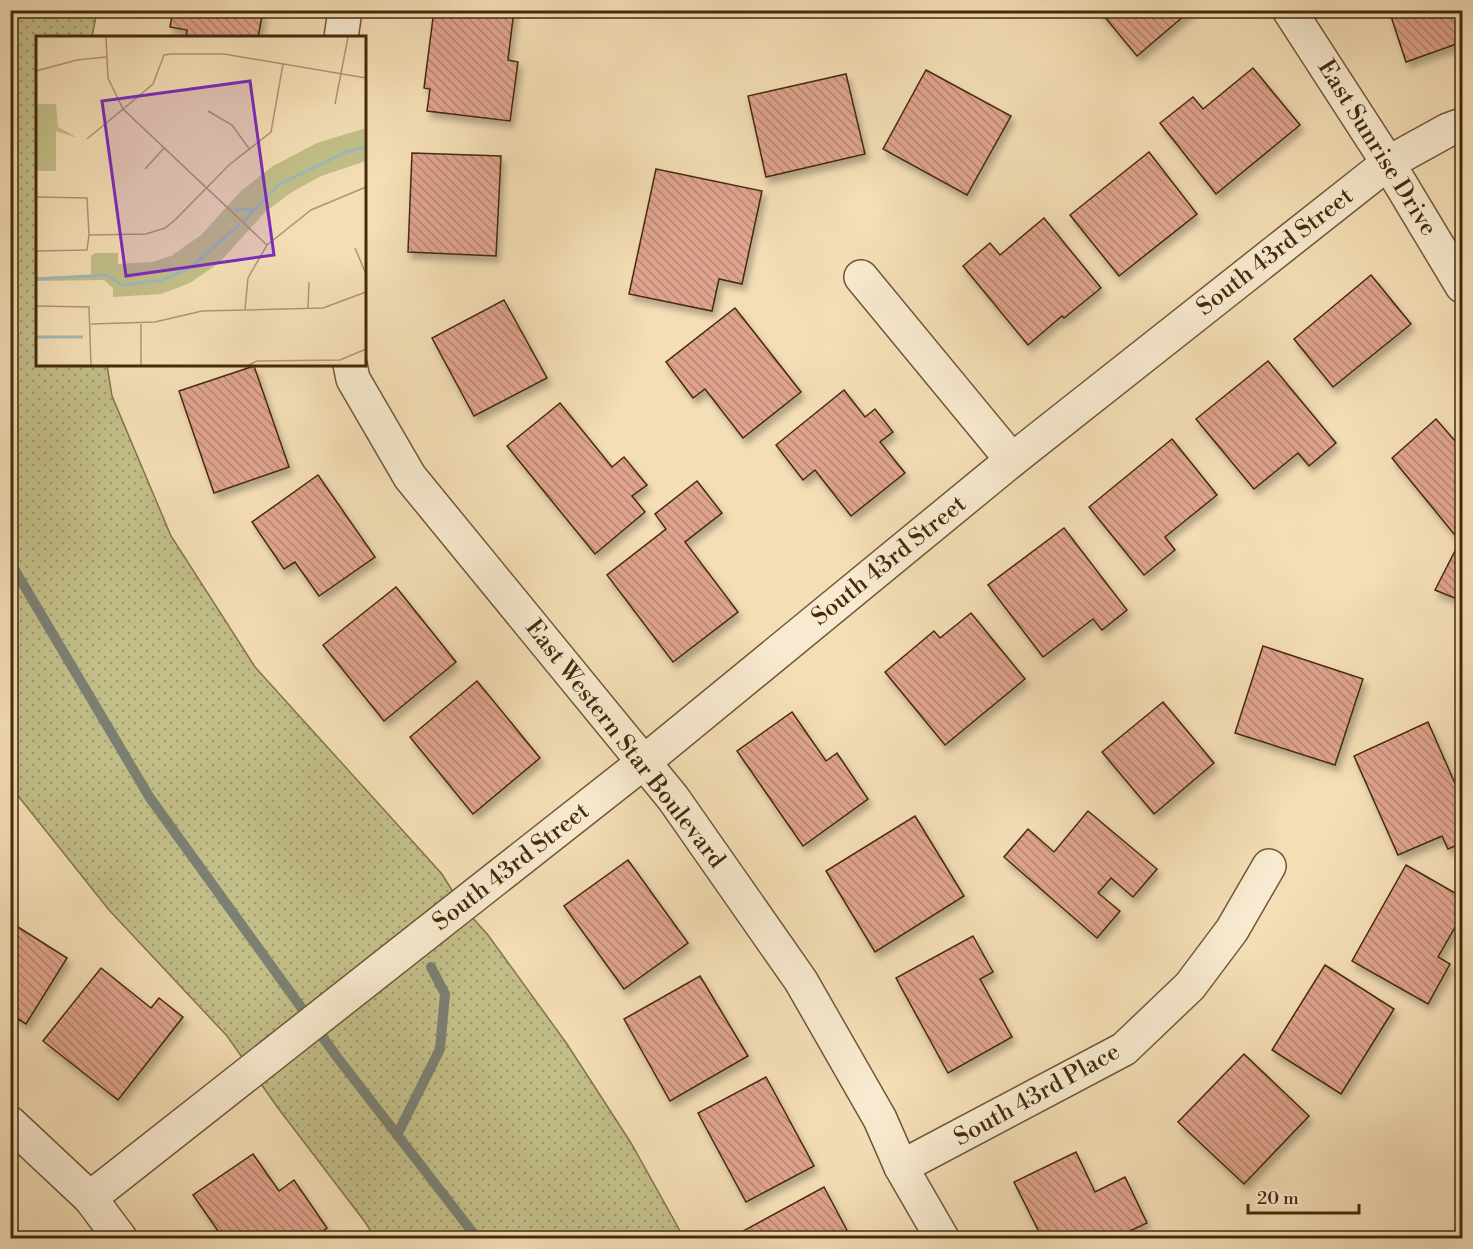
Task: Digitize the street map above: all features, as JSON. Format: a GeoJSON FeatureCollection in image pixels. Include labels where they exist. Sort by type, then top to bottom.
{"type":"FeatureCollection","features":[{"type":"Feature","properties":{"kind":"street"},"geometry":{"type":"LineString","coordinates":[[341,36],[345,10]]}},
{"type":"Feature","properties":{"kind":"street","name":"East Sunrise Drive"},"geometry":{"type":"LineString","coordinates":[[1289,10],[1388,163],[1462,286]]}},
{"type":"Feature","properties":{"kind":"street","name":"South 43rd Street"},"geometry":{"type":"LineString","coordinates":[[90,1198],[644,762],[1012,460],[1388,163],[1448,130],[1462,125]]}},
{"type":"Feature","properties":{"kind":"street"},"geometry":{"type":"LineString","coordinates":[[861,277],[1012,460]]}},
{"type":"Feature","properties":{"kind":"street","name":"East Western Star Boulevard"},"geometry":{"type":"LineString","coordinates":[[350,366],[352,379],[410,477],[673,798],[801,981],[880,1119],[901,1167],[942,1239]]}},
{"type":"Feature","properties":{"kind":"street","name":"South 43rd Place"},"geometry":{"type":"LineString","coordinates":[[901,1167],[1124,1049],[1191,986],[1232,930],[1269,866]]}},
{"type":"Feature","properties":{"kind":"street"},"geometry":{"type":"LineString","coordinates":[[10,1123],[90,1198],[120,1239]]}},
{"type":"Feature","properties":{"kind":"shaded area"},"geometry":{"type":"Polygon","coordinates":[[[10,11],[97,11],[92,36],[36,36],[36,366],[107,366],[112,396],[171,536],[255,667],[442,874],[461,905],[488,935],[567,1044],[631,1143],[684,1238],[375,1238],[227,1036],[109,910],[11,787],[10,11]]]}},
{"type":"Feature","properties":{"kind":"building"},"geometry":{"type":"Polygon","coordinates":[[[173,10],[263,10],[258,36],[186,36],[187,30],[170,27],[173,10]]]}},
{"type":"Feature","properties":{"kind":"building"},"geometry":{"type":"Polygon","coordinates":[[[434,10],[514,10],[508,60],[518,62],[510,121],[427,111],[430,89],[424,88],[434,10]]]}},
{"type":"Feature","properties":{"kind":"building"},"geometry":{"type":"Polygon","coordinates":[[[1099,10],[1191,10],[1137,56],[1099,10]]]}},
{"type":"Feature","properties":{"kind":"building"},"geometry":{"type":"Polygon","coordinates":[[[1389,10],[1462,10],[1462,42],[1406,62],[1389,10]]]}},
{"type":"Feature","properties":{"kind":"building"},"geometry":{"type":"Polygon","coordinates":[[[1253,68],[1300,125],[1216,194],[1160,123],[1193,97],[1203,109],[1253,68]]]}},
{"type":"Feature","properties":{"kind":"building"},"geometry":{"type":"Polygon","coordinates":[[[926,70],[1011,116],[967,195],[883,149],[926,70]]]}},
{"type":"Feature","properties":{"kind":"building"},"geometry":{"type":"Polygon","coordinates":[[[846,74],[865,154],[766,177],[748,96],[846,74]]]}},
{"type":"Feature","properties":{"kind":"building"},"geometry":{"type":"Polygon","coordinates":[[[1149,152],[1197,214],[1119,276],[1070,215],[1149,152]]]}},
{"type":"Feature","properties":{"kind":"building"},"geometry":{"type":"Polygon","coordinates":[[[412,153],[501,156],[496,256],[408,252],[412,153]]]}},
{"type":"Feature","properties":{"kind":"building"},"geometry":{"type":"Polygon","coordinates":[[[656,169],[762,191],[742,284],[719,279],[712,311],[629,294],[656,169]]]}},
{"type":"Feature","properties":{"kind":"building"},"geometry":{"type":"Polygon","coordinates":[[[1044,218],[1101,288],[1064,318],[1062,316],[1028,345],[963,266],[990,243],[1000,255],[1044,218]]]}},
{"type":"Feature","properties":{"kind":"building"},"geometry":{"type":"Polygon","coordinates":[[[1371,275],[1411,324],[1333,387],[1294,339],[1371,275]]]}},
{"type":"Feature","properties":{"kind":"building"},"geometry":{"type":"Polygon","coordinates":[[[504,300],[547,378],[474,416],[432,338],[504,300]]]}},
{"type":"Feature","properties":{"kind":"building"},"geometry":{"type":"Polygon","coordinates":[[[735,308],[801,392],[743,438],[705,389],[693,398],[666,362],[735,308]]]}},
{"type":"Feature","properties":{"kind":"building"},"geometry":{"type":"Polygon","coordinates":[[[1268,361],[1336,443],[1309,466],[1298,453],[1254,489],[1196,419],[1268,361]]]}},
{"type":"Feature","properties":{"kind":"building"},"geometry":{"type":"Polygon","coordinates":[[[254,366],[289,467],[214,493],[179,391],[254,366]]]}},
{"type":"Feature","properties":{"kind":"building"},"geometry":{"type":"Polygon","coordinates":[[[844,390],[865,417],[875,409],[893,432],[880,442],[905,473],[851,516],[815,470],[803,480],[776,445],[844,390]]]}},
{"type":"Feature","properties":{"kind":"building"},"geometry":{"type":"Polygon","coordinates":[[[560,403],[612,467],[624,457],[647,485],[632,496],[645,512],[595,554],[507,446],[560,403]]]}},
{"type":"Feature","properties":{"kind":"building"},"geometry":{"type":"Polygon","coordinates":[[[1436,419],[1462,449],[1462,527],[1454,534],[1392,458],[1436,419]]]}},
{"type":"Feature","properties":{"kind":"building"},"geometry":{"type":"Polygon","coordinates":[[[1172,439],[1217,495],[1165,537],[1175,550],[1144,575],[1089,507],[1172,439]]]}},
{"type":"Feature","properties":{"kind":"building"},"geometry":{"type":"Polygon","coordinates":[[[318,475],[375,557],[319,596],[295,562],[284,569],[252,522],[318,475]]]}},
{"type":"Feature","properties":{"kind":"building"},"geometry":{"type":"Polygon","coordinates":[[[697,481],[722,513],[685,542],[738,612],[673,662],[607,575],[666,529],[655,514],[697,481]]]}},
{"type":"Feature","properties":{"kind":"building"},"geometry":{"type":"Polygon","coordinates":[[[1064,528],[1127,610],[1102,630],[1093,619],[1043,657],[988,585],[1064,528]]]}},
{"type":"Feature","properties":{"kind":"building"},"geometry":{"type":"Polygon","coordinates":[[[1462,542],[1462,601],[1435,590],[1462,542]]]}},
{"type":"Feature","properties":{"kind":"building"},"geometry":{"type":"Polygon","coordinates":[[[396,587],[456,662],[384,721],[323,645],[396,587]]]}},
{"type":"Feature","properties":{"kind":"building"},"geometry":{"type":"Polygon","coordinates":[[[971,613],[1025,679],[945,745],[885,672],[934,631],[940,638],[971,613]]]}},
{"type":"Feature","properties":{"kind":"building"},"geometry":{"type":"Polygon","coordinates":[[[1263,646],[1363,679],[1335,765],[1235,733],[1263,646]]]}},
{"type":"Feature","properties":{"kind":"building"},"geometry":{"type":"Polygon","coordinates":[[[477,681],[540,758],[473,814],[410,737],[477,681]]]}},
{"type":"Feature","properties":{"kind":"building"},"geometry":{"type":"Polygon","coordinates":[[[1163,702],[1214,763],[1154,814],[1102,752],[1163,702]]]}},
{"type":"Feature","properties":{"kind":"building"},"geometry":{"type":"Polygon","coordinates":[[[792,712],[826,761],[837,753],[868,799],[803,846],[737,751],[792,712]]]}},
{"type":"Feature","properties":{"kind":"building"},"geometry":{"type":"Polygon","coordinates":[[[1428,722],[1457,788],[1462,786],[1462,843],[1448,849],[1442,836],[1398,855],[1354,756],[1428,722]]]}},
{"type":"Feature","properties":{"kind":"building"},"geometry":{"type":"Polygon","coordinates":[[[1088,811],[1157,869],[1133,897],[1111,878],[1098,893],[1120,911],[1097,938],[1004,857],[1028,829],[1054,852],[1088,811]]]}},
{"type":"Feature","properties":{"kind":"building"},"geometry":{"type":"Polygon","coordinates":[[[915,816],[964,896],[875,952],[826,871],[915,816]]]}},
{"type":"Feature","properties":{"kind":"building"},"geometry":{"type":"Polygon","coordinates":[[[628,860],[688,943],[624,989],[564,906],[628,860]]]}},
{"type":"Feature","properties":{"kind":"building"},"geometry":{"type":"Polygon","coordinates":[[[1406,865],[1462,897],[1462,915],[1438,957],[1450,964],[1428,1004],[1352,961],[1406,865]]]}},
{"type":"Feature","properties":{"kind":"building"},"geometry":{"type":"Polygon","coordinates":[[[10,922],[67,958],[26,1024],[10,1014],[10,922]]]}},
{"type":"Feature","properties":{"kind":"building"},"geometry":{"type":"Polygon","coordinates":[[[973,936],[993,972],[980,979],[1012,1037],[948,1073],[896,978],[973,936]]]}},
{"type":"Feature","properties":{"kind":"building"},"geometry":{"type":"Polygon","coordinates":[[[1325,965],[1394,1009],[1341,1094],[1272,1050],[1325,965]]]}},
{"type":"Feature","properties":{"kind":"building"},"geometry":{"type":"Polygon","coordinates":[[[101,968],[151,1008],[159,998],[183,1017],[118,1100],[43,1041],[101,968]]]}},
{"type":"Feature","properties":{"kind":"building"},"geometry":{"type":"Polygon","coordinates":[[[700,976],[748,1056],[670,1101],[624,1019],[700,976]]]}},
{"type":"Feature","properties":{"kind":"building"},"geometry":{"type":"Polygon","coordinates":[[[1244,1054],[1309,1116],[1244,1184],[1178,1122],[1244,1054]]]}},
{"type":"Feature","properties":{"kind":"building"},"geometry":{"type":"Polygon","coordinates":[[[766,1077],[814,1166],[746,1202],[698,1113],[766,1077]]]}},
{"type":"Feature","properties":{"kind":"building"},"geometry":{"type":"Polygon","coordinates":[[[1076,1152],[1095,1192],[1125,1177],[1147,1223],[1115,1238],[1042,1238],[1014,1182],[1076,1152]]]}},
{"type":"Feature","properties":{"kind":"building"},"geometry":{"type":"Polygon","coordinates":[[[253,1154],[279,1191],[294,1180],[327,1228],[313,1238],[223,1238],[193,1195],[253,1154]]]}},
{"type":"Feature","properties":{"kind":"building"},"geometry":{"type":"Polygon","coordinates":[[[824,1187],[851,1238],[735,1238],[734,1236],[824,1187]]]}},
{"type":"Feature","properties":{"kind":"waterway"},"geometry":{"type":"LineString","coordinates":[[10,562],[150,798],[337,1057],[477,1238]]}},
{"type":"Feature","properties":{"kind":"waterway"},"geometry":{"type":"LineString","coordinates":[[397,1135],[440,1049],[445,994],[431,967]]}}]}
